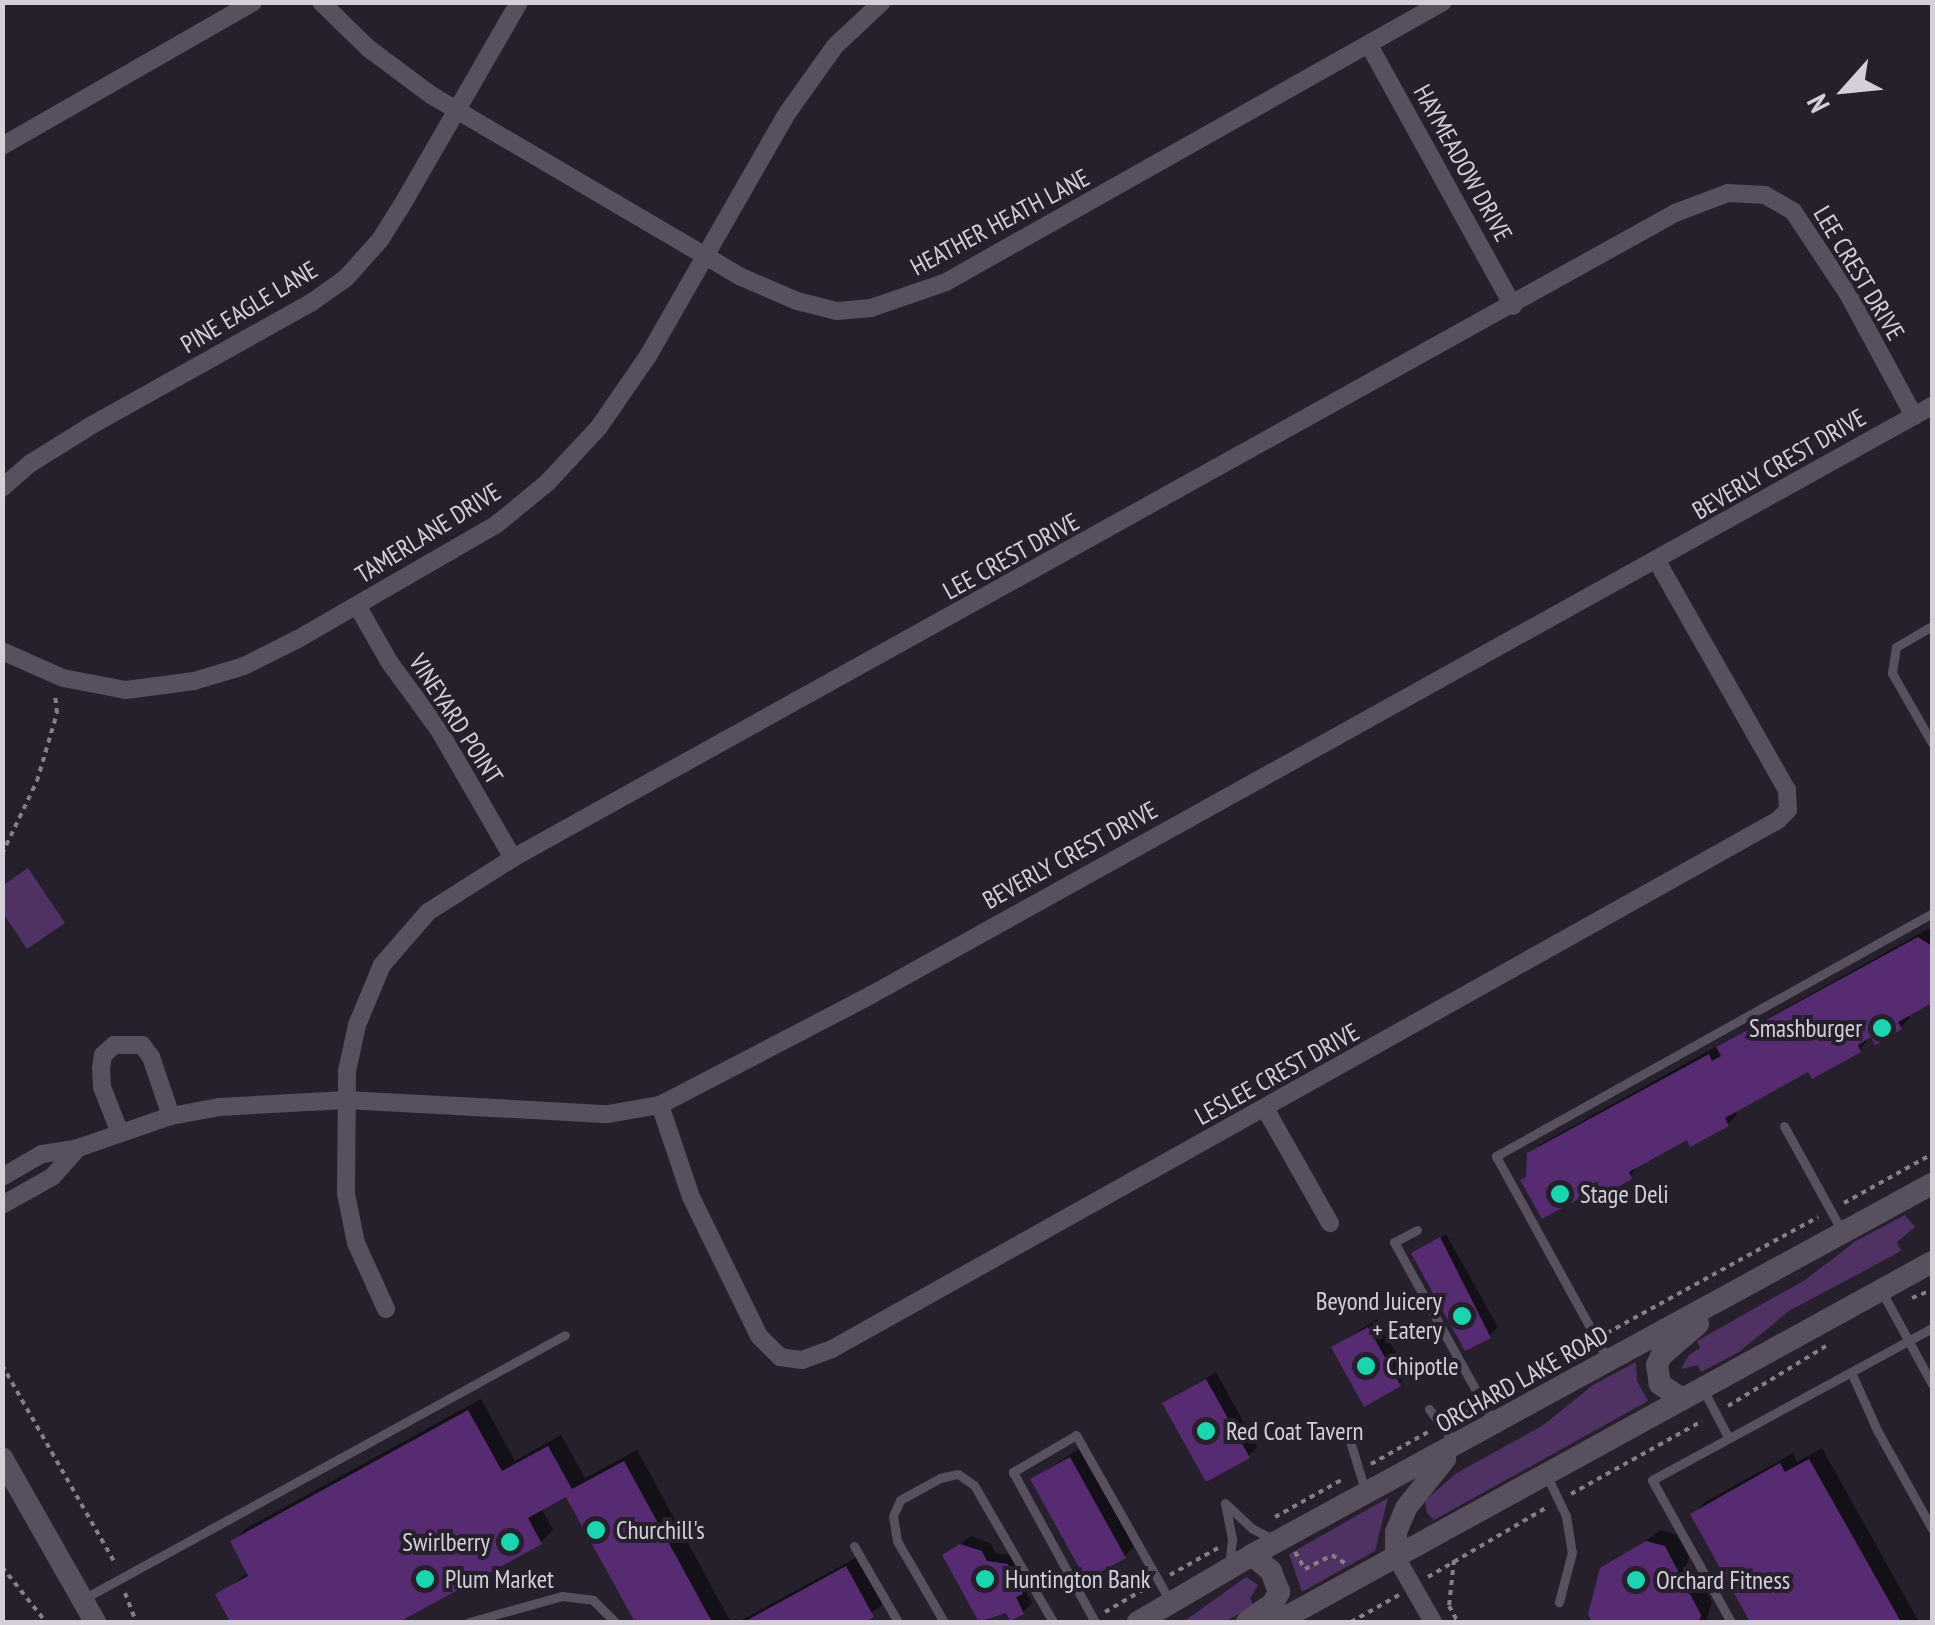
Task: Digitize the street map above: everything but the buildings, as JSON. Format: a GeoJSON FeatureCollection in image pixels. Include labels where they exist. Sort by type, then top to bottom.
{"type":"FeatureCollection","features":[{"type":"Feature","properties":{"kind":"main road","name":"ORCHARD LAKE ROAD"},"geometry":{"type":"LineString","coordinates":[[1138,1622],[1252,1555],[1287,1547],[1366,1495],[1843,1233],[1926,1194]]}},
{"type":"Feature","properties":{"kind":"main road"},"geometry":{"type":"LineString","coordinates":[[1886,1298],[1932,1244]]}},
{"type":"Feature","properties":{"kind":"main road"},"geometry":{"type":"LineString","coordinates":[[1276,1622],[1692,1394],[1886,1298],[1932,1262]]}},
{"type":"Feature","properties":{"kind":"main road"},"geometry":{"type":"LineString","coordinates":[[1692,1394],[1660,1384],[1661,1356],[1726,1298]]}},
{"type":"Feature","properties":{"kind":"main road"},"geometry":{"type":"LineString","coordinates":[[1396,1557],[1396,1532],[1406,1508],[1457,1446]]}},
{"type":"Feature","properties":{"kind":"main road"},"geometry":{"type":"LineString","coordinates":[[2,1458],[86,1615]]}},
{"type":"Feature","properties":{"kind":"main road"},"geometry":{"type":"LineString","coordinates":[[1247,1622],[1273,1603],[1279,1592],[1271,1571],[1252,1555]]}},
{"type":"Feature","properties":{"kind":"street"},"geometry":{"type":"LineString","coordinates":[[2,146],[253,2]]}},
{"type":"Feature","properties":{"kind":"street","name":"HEATHER HEATH LANE"},"geometry":{"type":"LineString","coordinates":[[321,2],[408,79],[458,110],[704,256],[797,301],[836,311],[912,297],[1083,208],[1442,2]]}},
{"type":"Feature","properties":{"kind":"street","name":"PINE EAGLE LANE"},"geometry":{"type":"LineString","coordinates":[[2,488],[31,463],[92,425],[346,278],[380,240],[520,2]]}},
{"type":"Feature","properties":{"kind":"street","name":"TAMERLANE DRIVE"},"geometry":{"type":"LineString","coordinates":[[2,651],[62,677],[126,690],[194,681],[244,666],[358,607],[497,524],[547,483],[618,398],[798,99],[835,46],[882,2]]}},
{"type":"Feature","properties":{"kind":"street","name":"HAYMEADOW DRIVE"},"geometry":{"type":"LineString","coordinates":[[1369,46],[1513,306]]}},
{"type":"Feature","properties":{"kind":"street","name":"LEE CREST DRIVE"},"geometry":{"type":"LineString","coordinates":[[386,1309],[356,1243],[346,1194],[346,1100],[357,1026],[382,965],[428,912],[513,858],[1675,213],[1728,193],[1765,196],[1792,211],[1811,236],[1914,416]]}},
{"type":"Feature","properties":{"kind":"street","name":"BEVERLY CREST DRIVE"},"geometry":{"type":"LineString","coordinates":[[2,1177],[42,1154],[78,1148],[170,1116],[236,1106],[346,1100],[608,1114],[660,1105],[744,1064],[1932,406]]}},
{"type":"Feature","properties":{"kind":"street","name":"LESLEE CREST DRIVE"},"geometry":{"type":"LineString","coordinates":[[660,1105],[691,1196],[759,1336],[780,1357],[802,1360],[832,1349],[1756,836],[1788,810],[1787,790],[1778,772],[1657,561]]}},
{"type":"Feature","properties":{"kind":"street","name":"VINEYARD POINT"},"geometry":{"type":"LineString","coordinates":[[358,607],[390,663],[439,730],[513,858]]}},
{"type":"Feature","properties":{"kind":"street"},"geometry":{"type":"LineString","coordinates":[[120,1133],[102,1087],[103,1055],[114,1045],[142,1045],[151,1057],[170,1116]]}},
{"type":"Feature","properties":{"kind":"street"},"geometry":{"type":"LineString","coordinates":[[1266,1110],[1330,1223]]}},
{"type":"Feature","properties":{"kind":"street","name":"BEVERLY CREST DRIVE"},"geometry":{"type":"LineString","coordinates":[[2,1205],[52,1178],[78,1148]]}},
{"type":"Feature","properties":{"kind":"street"},"geometry":{"type":"LineString","coordinates":[[1396,1557],[1432,1622]]}},
{"type":"Feature","properties":{"kind":"lane"},"geometry":{"type":"LineString","coordinates":[[1932,626],[1896,646],[1892,673],[1932,743]]}},
{"type":"Feature","properties":{"kind":"lane"},"geometry":{"type":"LineString","coordinates":[[1610,1363],[1496,1156],[1932,913]]}},
{"type":"Feature","properties":{"kind":"lane"},"geometry":{"type":"LineString","coordinates":[[1784,1126],[1843,1233]]}},
{"type":"Feature","properties":{"kind":"lane"},"geometry":{"type":"LineString","coordinates":[[1417,1230],[1394,1242],[1496,1425]]}},
{"type":"Feature","properties":{"kind":"lane"},"geometry":{"type":"LineString","coordinates":[[1886,1298],[1932,1384]]}},
{"type":"Feature","properties":{"kind":"lane"},"geometry":{"type":"LineString","coordinates":[[1731,1622],[1652,1480],[1932,1328]]}},
{"type":"Feature","properties":{"kind":"lane"},"geometry":{"type":"LineString","coordinates":[[86,1615],[120,1578],[565,1334]]}},
{"type":"Feature","properties":{"kind":"lane"},"geometry":{"type":"LineString","coordinates":[[1851,1372],[1932,1530]]}},
{"type":"Feature","properties":{"kind":"lane"},"geometry":{"type":"LineString","coordinates":[[1692,1394],[1716,1413],[1728,1438]]}},
{"type":"Feature","properties":{"kind":"lane"},"geometry":{"type":"LineString","coordinates":[[1428,1409],[1457,1446]]}},
{"type":"Feature","properties":{"kind":"lane"},"geometry":{"type":"LineString","coordinates":[[1094,1621],[1012,1472],[1076,1435],[1158,1581],[1161,1611]]}},
{"type":"Feature","properties":{"kind":"lane"},"geometry":{"type":"LineString","coordinates":[[1350,1441],[1362,1469],[1366,1495]]}},
{"type":"Feature","properties":{"kind":"lane"},"geometry":{"type":"LineString","coordinates":[[944,1622],[898,1541],[893,1516],[900,1500],[940,1478],[958,1474],[974,1485],[1053,1622]]}},
{"type":"Feature","properties":{"kind":"lane"},"geometry":{"type":"LineString","coordinates":[[1546,1474],[1566,1516],[1572,1552],[1559,1602]]}},
{"type":"Feature","properties":{"kind":"lane"},"geometry":{"type":"LineString","coordinates":[[1229,1569],[1232,1540],[1225,1503],[1253,1529],[1287,1547]]}},
{"type":"Feature","properties":{"kind":"lane"},"geometry":{"type":"LineString","coordinates":[[854,1546],[898,1622]]}},
{"type":"Feature","properties":{"kind":"lane"},"geometry":{"type":"LineString","coordinates":[[469,1622],[562,1596],[593,1600],[614,1622]]}},
{"type":"Feature","properties":{"kind":"path"},"geometry":{"type":"LineString","coordinates":[[2,854],[37,781],[62,677]]}},
{"type":"Feature","properties":{"kind":"path"},"geometry":{"type":"LineString","coordinates":[[1253,1529],[1932,1154]]}},
{"type":"Feature","properties":{"kind":"path"},"geometry":{"type":"LineString","coordinates":[[1886,1298],[1932,1290]]}},
{"type":"Feature","properties":{"kind":"path"},"geometry":{"type":"LineString","coordinates":[[1351,1622],[1558,1500],[1806,1362],[1834,1340]]}},
{"type":"Feature","properties":{"kind":"path"},"geometry":{"type":"LineString","coordinates":[[2,1365],[104,1540],[136,1622]]}},
{"type":"Feature","properties":{"kind":"path"},"geometry":{"type":"LineString","coordinates":[[1094,1621],[1232,1540]]}},
{"type":"Feature","properties":{"kind":"path"},"geometry":{"type":"LineString","coordinates":[[1287,1547],[1304,1568],[1332,1555],[1348,1568]]}},
{"type":"Feature","properties":{"kind":"path"},"geometry":{"type":"LineString","coordinates":[[1454,1560],[1449,1606],[1458,1622]]}},
{"type":"Feature","properties":{"kind":"path"},"geometry":{"type":"LineString","coordinates":[[2,1566],[46,1622]]}},
{"type":"Feature","properties":{"kind":"path"},"geometry":{"type":"LineString","coordinates":[[1368,1604],[1371,1611]]}},
{"type":"Feature","properties":{"kind":"shaded area"},"geometry":{"type":"Polygon","coordinates":[[[28,868],[65,923],[27,949],[3,913],[2,886],[28,868]]]}},
{"type":"Feature","properties":{"kind":"shaded area"},"geometry":{"type":"Polygon","coordinates":[[[1905,1215],[1915,1227],[1897,1242],[1901,1251],[1789,1311],[1739,1352],[1701,1372],[1698,1365],[1681,1369],[1689,1355],[1700,1348],[1697,1341],[1805,1280],[1856,1241],[1905,1215]]]}},
{"type":"Feature","properties":{"kind":"shaded area"},"geometry":{"type":"Polygon","coordinates":[[[1636,1362],[1637,1381],[1648,1401],[1434,1520],[1427,1513],[1425,1501],[1455,1474],[1542,1426],[1593,1385],[1636,1362]]]}},
{"type":"Feature","properties":{"kind":"shaded area"},"geometry":{"type":"Polygon","coordinates":[[[1388,1498],[1375,1551],[1302,1592],[1289,1554],[1388,1498]]]}},
{"type":"Feature","properties":{"kind":"shaded area"},"geometry":{"type":"Polygon","coordinates":[[[1246,1577],[1258,1585],[1250,1598],[1254,1606],[1224,1622],[1183,1622],[1246,1577]]]}},
{"type":"Feature","properties":{"kind":"place","name":"Smashburger"},"geometry":{"type":"Point","coordinates":[1882,1028]}},
{"type":"Feature","properties":{"kind":"place","name":"Stage Deli"},"geometry":{"type":"Point","coordinates":[1560,1194]}},
{"type":"Feature","properties":{"kind":"place","name":"Beyond Juicery + Eatery"},"geometry":{"type":"Point","coordinates":[1462,1316]}},
{"type":"Feature","properties":{"kind":"place","name":"Chipotle"},"geometry":{"type":"Point","coordinates":[1366,1366]}},
{"type":"Feature","properties":{"kind":"place","name":"Red Coat Tavern"},"geometry":{"type":"Point","coordinates":[1206,1431]}},
{"type":"Feature","properties":{"kind":"place","name":"Churchill's"},"geometry":{"type":"Point","coordinates":[596,1530]}},
{"type":"Feature","properties":{"kind":"place","name":"Swirlberry"},"geometry":{"type":"Point","coordinates":[510,1542]}},
{"type":"Feature","properties":{"kind":"place","name":"Plum Market"},"geometry":{"type":"Point","coordinates":[425,1579]}},
{"type":"Feature","properties":{"kind":"place","name":"Huntington Bank"},"geometry":{"type":"Point","coordinates":[985,1579]}},
{"type":"Feature","properties":{"kind":"place","name":"Orchard Fitness"},"geometry":{"type":"Point","coordinates":[1636,1580]}}]}
